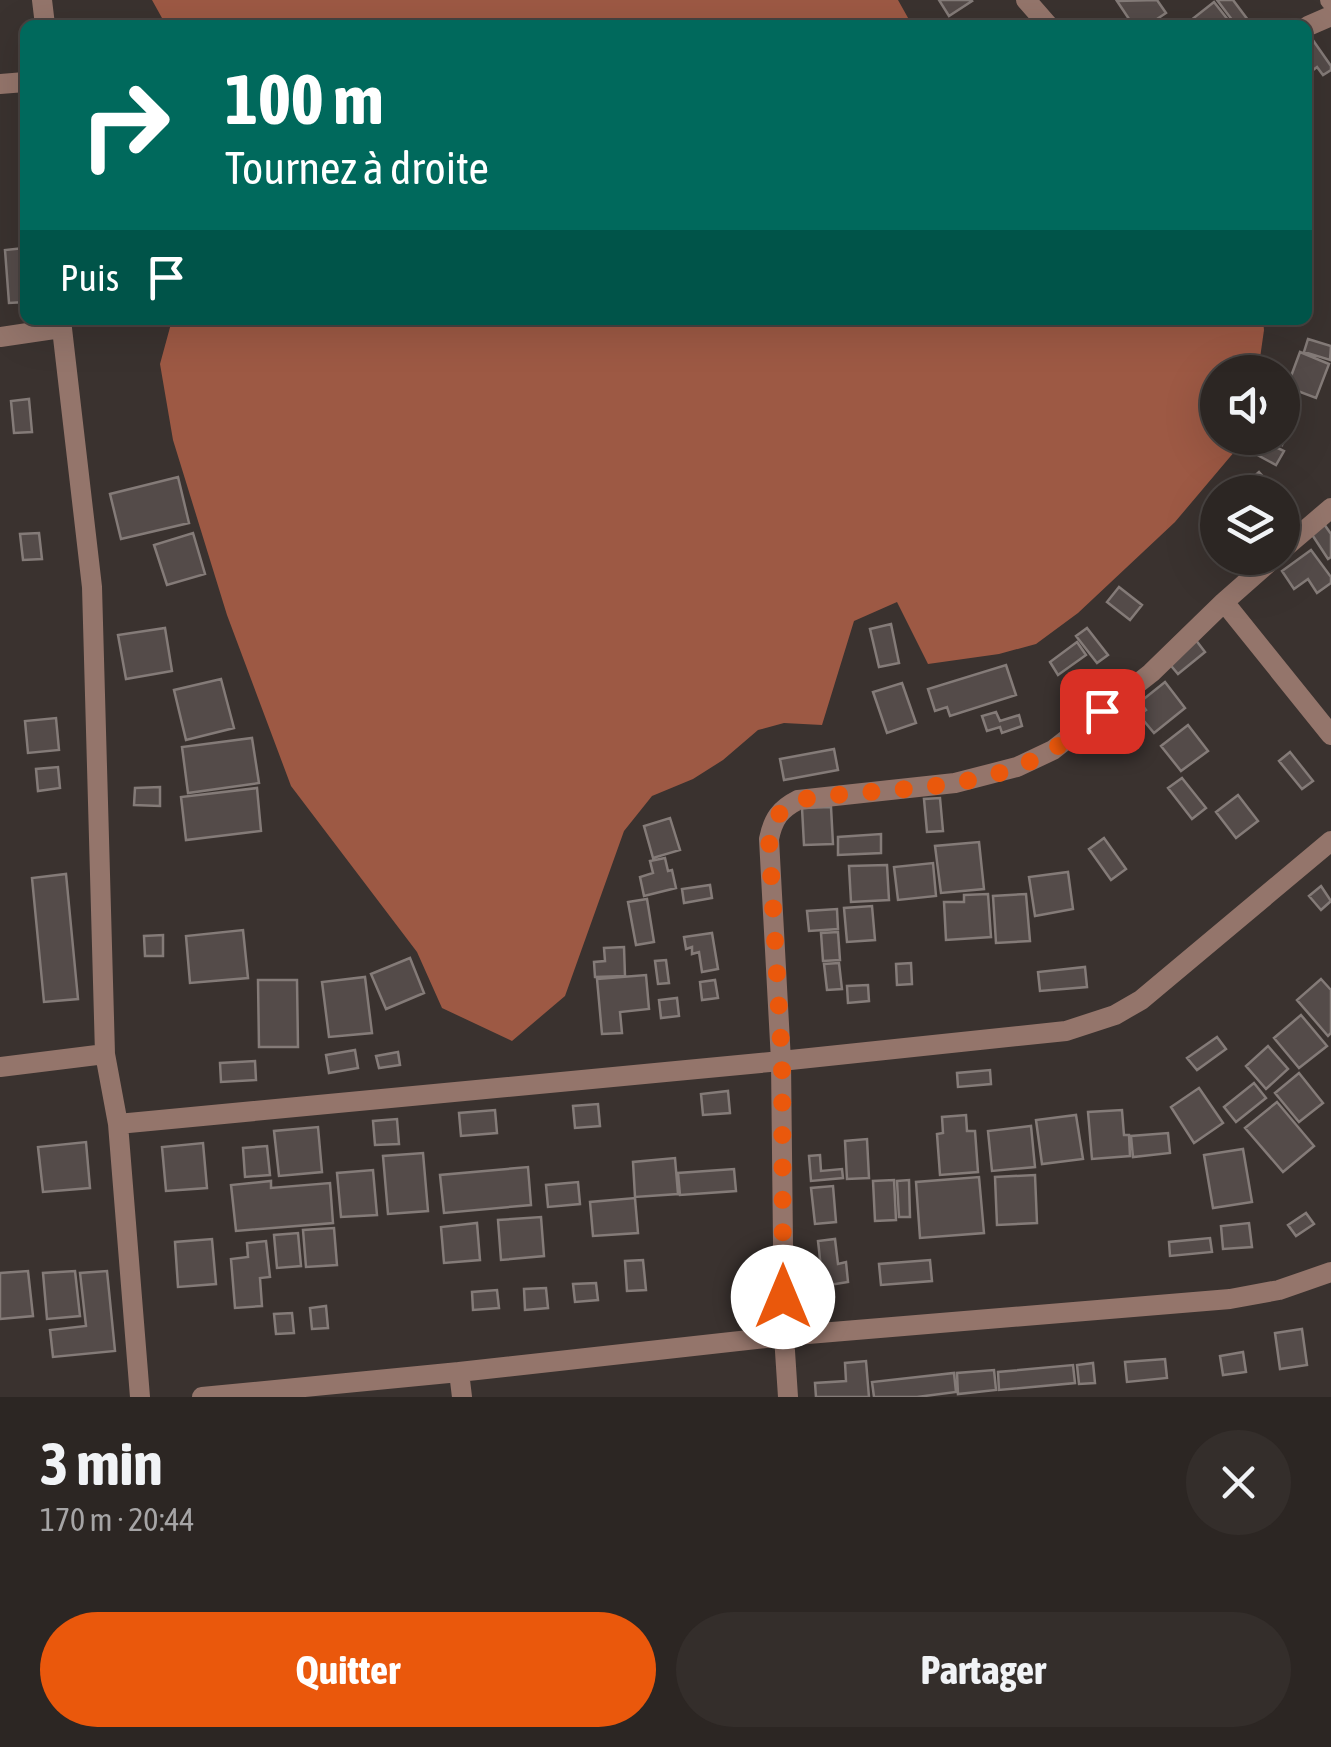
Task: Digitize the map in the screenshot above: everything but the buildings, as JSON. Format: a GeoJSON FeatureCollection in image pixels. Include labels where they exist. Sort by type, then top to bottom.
{"type":"FeatureCollection","features":[{"type":"Feature","properties":{"kind":"street"},"geometry":{"type":"LineString","coordinates":[[1026,0],[1044,20]]}},
{"type":"Feature","properties":{"kind":"street"},"geometry":{"type":"LineString","coordinates":[[0,336],[56,325]]}},
{"type":"Feature","properties":{"kind":"street"},"geometry":{"type":"LineString","coordinates":[[61,325],[92,587],[104,1054],[118,1124],[140,1397]]}},
{"type":"Feature","properties":{"kind":"street"},"geometry":{"type":"LineString","coordinates":[[1300,535],[1331,508]]}},
{"type":"Feature","properties":{"kind":"street"},"geometry":{"type":"LineString","coordinates":[[788,1397],[782,1061],[769,838],[772,822],[784,807],[798,800],[956,783],[1017,767],[1053,750],[1151,672],[1255,575]]}},
{"type":"Feature","properties":{"kind":"street"},"geometry":{"type":"LineString","coordinates":[[1224,602],[1331,734]]}},
{"type":"Feature","properties":{"kind":"street"},"geometry":{"type":"LineString","coordinates":[[118,1124],[1066,1031],[1115,1015],[1141,1000],[1331,842]]}},
{"type":"Feature","properties":{"kind":"street"},"geometry":{"type":"LineString","coordinates":[[0,1067],[104,1054]]}},
{"type":"Feature","properties":{"kind":"street"},"geometry":{"type":"LineString","coordinates":[[202,1397],[784,1336],[1230,1299],[1279,1290],[1331,1272]]}},
{"type":"Feature","properties":{"kind":"street"},"geometry":{"type":"LineString","coordinates":[[460,1372],[462,1397]]}},
{"type":"Feature","properties":{"kind":"shaded area"},"geometry":{"type":"Polygon","coordinates":[[[152,0],[898,0],[909,20],[160,20],[152,0]]]}},
{"type":"Feature","properties":{"kind":"shaded area"},"geometry":{"type":"Polygon","coordinates":[[[171,325],[1264,325],[1260,355],[1200,355],[1200,455],[1232,455],[1215,475],[1200,475],[1200,492],[1175,522],[1078,613],[1036,644],[999,654],[928,664],[897,602],[854,621],[822,725],[784,723],[758,730],[693,779],[652,796],[624,831],[565,996],[512,1041],[442,1008],[417,952],[291,786],[227,615],[173,440],[160,364],[171,325]]]}},
{"type":"Feature","properties":{"kind":"route"},"geometry":{"type":"LineString","coordinates":[[783,1297],[782,1061],[769,838],[772,822],[784,807],[798,800],[956,783],[1017,767],[1053,750],[1102,711]]}}]}
